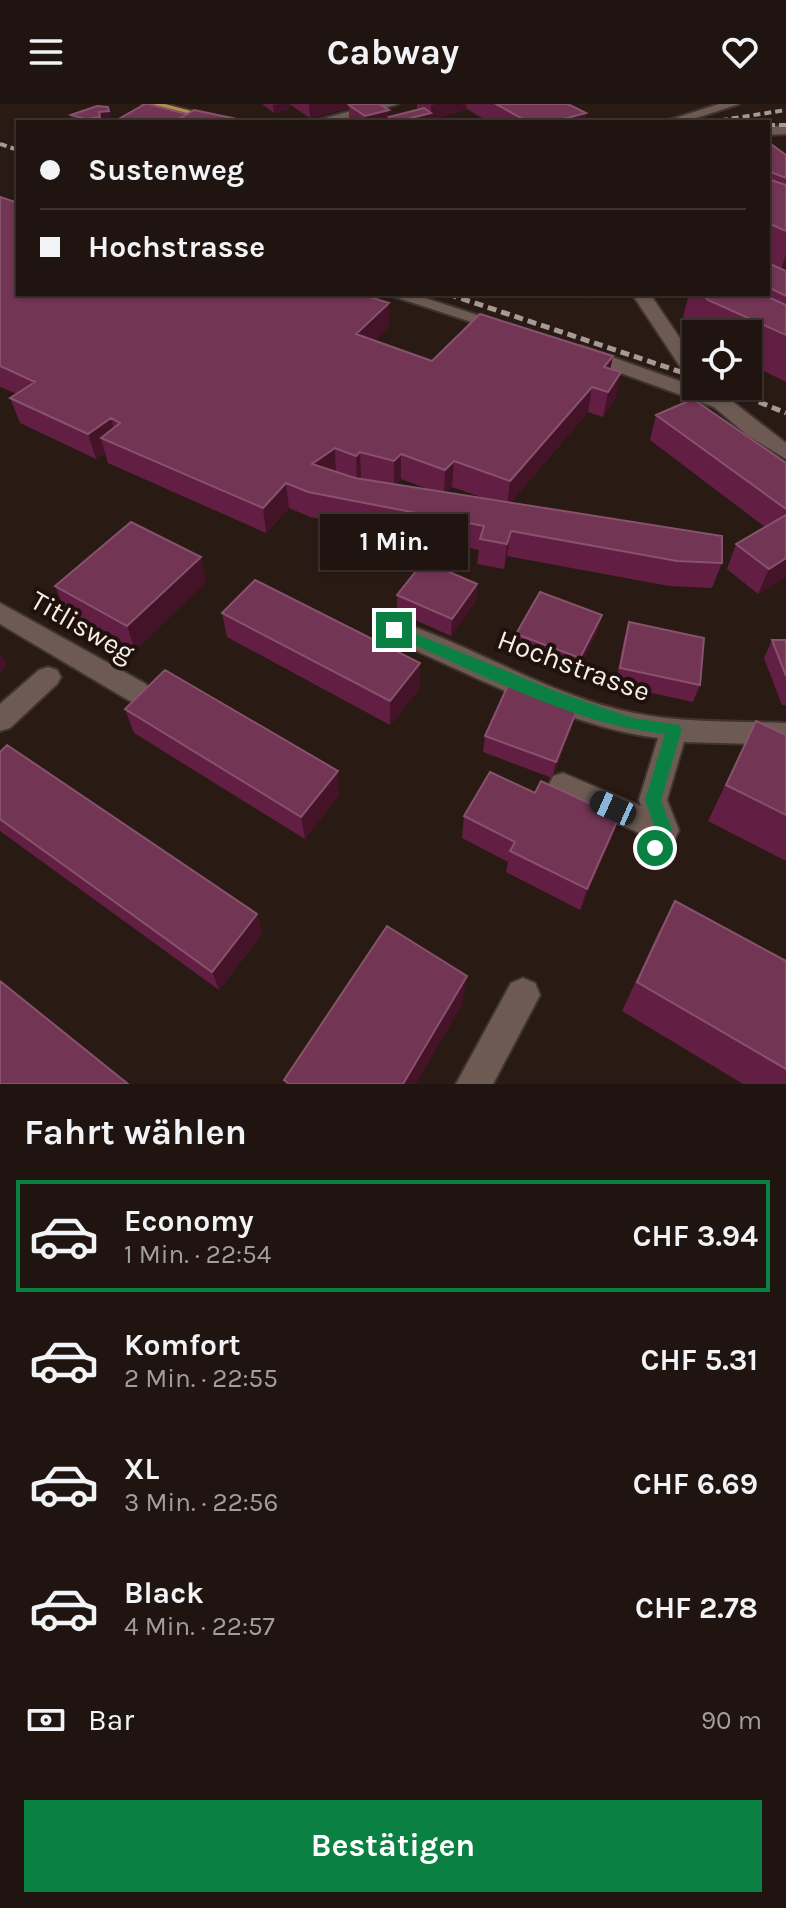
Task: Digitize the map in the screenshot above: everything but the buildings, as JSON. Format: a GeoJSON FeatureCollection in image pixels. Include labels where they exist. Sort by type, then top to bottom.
{"type":"FeatureCollection","features":[{"type":"Feature","properties":{"kind":"main road"},"geometry":{"type":"LineString","coordinates":[[148,104],[217,120]]}},
{"type":"Feature","properties":{"kind":"street"},"geometry":{"type":"LineString","coordinates":[[326,120],[392,104]]}},
{"type":"Feature","properties":{"kind":"street"},"geometry":{"type":"LineString","coordinates":[[677,120],[733,104]]}},
{"type":"Feature","properties":{"kind":"street"},"geometry":{"type":"LineString","coordinates":[[402,296],[517,331]]}},
{"type":"Feature","properties":{"kind":"street"},"geometry":{"type":"LineString","coordinates":[[642,296],[682,355]]}},
{"type":"Feature","properties":{"kind":"street"},"geometry":{"type":"LineString","coordinates":[[560,345],[718,402],[786,452]]}},
{"type":"Feature","properties":{"kind":"street","name":"Titlisweg"},"geometry":{"type":"LineString","coordinates":[[0,612],[137,692]]}},
{"type":"Feature","properties":{"kind":"street","name":"Hochstrasse"},"geometry":{"type":"LineString","coordinates":[[394,630],[550,696],[632,724],[786,734]]}},
{"type":"Feature","properties":{"kind":"street"},"geometry":{"type":"LineString","coordinates":[[0,720],[48,677]]}},
{"type":"Feature","properties":{"kind":"street"},"geometry":{"type":"LineString","coordinates":[[563,785],[659,839],[653,800],[674,729]]}},
{"type":"Feature","properties":{"kind":"street"},"geometry":{"type":"LineString","coordinates":[[474,1084],[523,995]]}},
{"type":"Feature","properties":{"kind":"railway"},"geometry":{"type":"LineString","coordinates":[[723,120],[786,110]]}},
{"type":"Feature","properties":{"kind":"railway"},"geometry":{"type":"LineString","coordinates":[[770,125],[786,125]]}},
{"type":"Feature","properties":{"kind":"railway"},"geometry":{"type":"LineString","coordinates":[[0,144],[16,149]]}},
{"type":"Feature","properties":{"kind":"railway"},"geometry":{"type":"LineString","coordinates":[[454,296],[682,372]]}},
{"type":"Feature","properties":{"kind":"railway"},"geometry":{"type":"LineString","coordinates":[[754,400],[786,413]]}},
{"type":"Feature","properties":{"kind":"route"},"geometry":{"type":"LineString","coordinates":[[394,630],[550,696],[632,724],[674,729],[653,800],[664,830],[655,848]]}}]}
